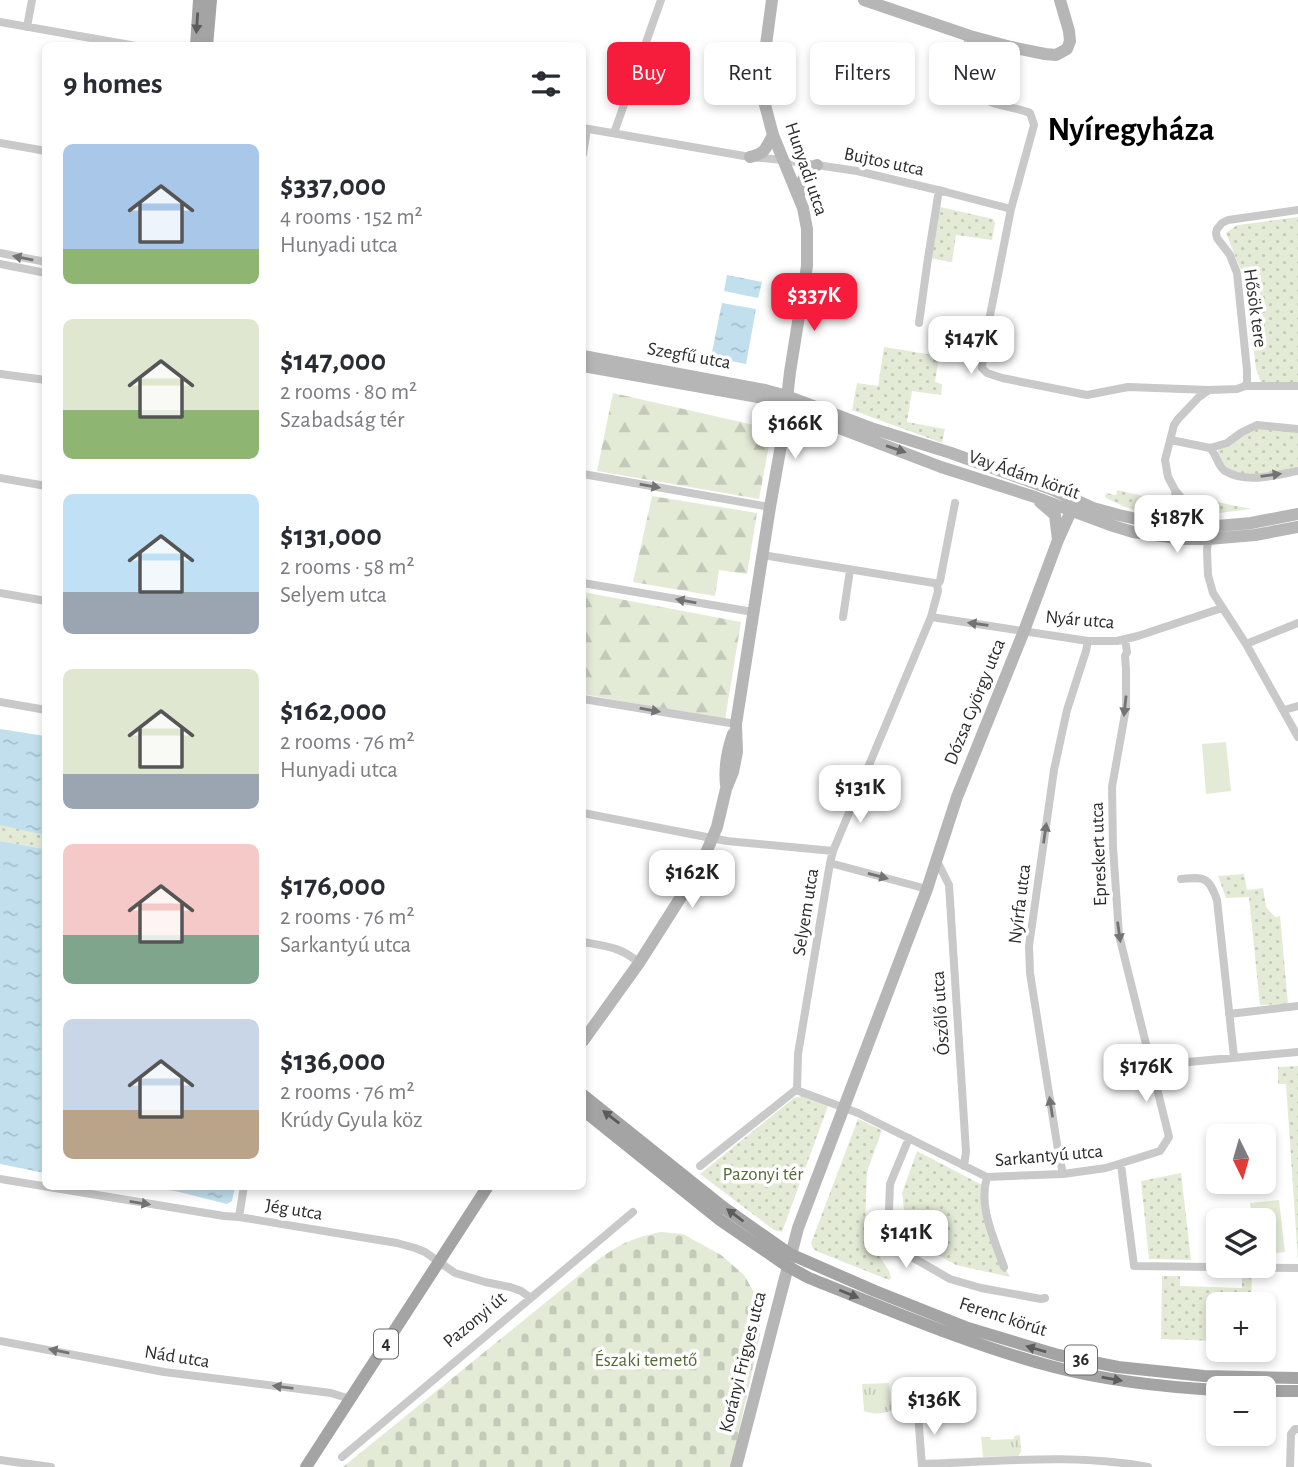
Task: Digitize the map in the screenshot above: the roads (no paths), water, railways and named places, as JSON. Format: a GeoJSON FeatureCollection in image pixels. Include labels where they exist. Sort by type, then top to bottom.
{"type":"FeatureCollection","features":[{"type":"Feature","properties":{"kind":"main road"},"geometry":{"type":"LineString","coordinates":[[196,42],[199,0]]}},
{"type":"Feature","properties":{"kind":"main road"},"geometry":{"type":"LineString","coordinates":[[207,42],[211,0]]}},
{"type":"Feature","properties":{"kind":"main road","name":"36"},"geometry":{"type":"LineString","coordinates":[[586,1097],[789,1260]]}},
{"type":"Feature","properties":{"kind":"main road","name":"36"},"geometry":{"type":"LineString","coordinates":[[586,1113],[720,1220],[789,1260]]}},
{"type":"Feature","properties":{"kind":"main road","name":"4"},"geometry":{"type":"LineString","coordinates":[[306,1467],[485,1190]]}},
{"type":"Feature","properties":{"kind":"main road","name":"Ferenc körút"},"geometry":{"type":"LineString","coordinates":[[789,1260],[968,1328],[1058,1355],[1118,1367],[1171,1373],[1298,1378]]}},
{"type":"Feature","properties":{"kind":"main road","name":"Ferenc körút"},"geometry":{"type":"LineString","coordinates":[[789,1260],[809,1278],[962,1339],[1055,1368],[1117,1380],[1206,1389]]}},
{"type":"Feature","properties":{"kind":"main road"},"geometry":{"type":"LineString","coordinates":[[1276,1391],[1298,1391]]}},
{"type":"Feature","properties":{"kind":"street"},"geometry":{"type":"LineString","coordinates":[[27,27],[32,0]]}},
{"type":"Feature","properties":{"kind":"street"},"geometry":{"type":"LineString","coordinates":[[614,133],[661,0]]}},
{"type":"Feature","properties":{"kind":"street","name":"Hunyadi utca"},"geometry":{"type":"LineString","coordinates":[[586,1036],[639,963],[700,867],[722,811],[737,752],[736,724],[807,266],[807,229],[799,196],[773,135],[764,101],[763,67],[772,0]]}},
{"type":"Feature","properties":{"kind":"street"},"geometry":{"type":"LineString","coordinates":[[864,0],[970,36],[1056,55],[1067,49],[1070,41],[1060,0]]}},
{"type":"Feature","properties":{"kind":"street"},"geometry":{"type":"LineString","coordinates":[[0,22],[112,42]]}},
{"type":"Feature","properties":{"kind":"street"},"geometry":{"type":"LineString","coordinates":[[970,36],[964,60],[967,85],[982,98],[1030,113],[1034,125],[1011,209],[982,368],[987,373],[1002,377],[1087,395],[1128,387],[1209,390],[1245,386],[1298,386]]}},
{"type":"Feature","properties":{"kind":"street","name":"Bujtos utca"},"geometry":{"type":"LineString","coordinates":[[586,128],[750,157],[857,172],[1011,209]]}},
{"type":"Feature","properties":{"kind":"street"},"geometry":{"type":"LineString","coordinates":[[750,157],[760,155],[773,135]]}},
{"type":"Feature","properties":{"kind":"street"},"geometry":{"type":"LineString","coordinates":[[0,143],[42,150]]}},
{"type":"Feature","properties":{"kind":"street"},"geometry":{"type":"LineString","coordinates":[[799,196],[806,173],[817,165]]}},
{"type":"Feature","properties":{"kind":"street"},"geometry":{"type":"LineString","coordinates":[[919,323],[939,190]]}},
{"type":"Feature","properties":{"kind":"street","name":"Hősök tere"},"geometry":{"type":"LineString","coordinates":[[1245,386],[1247,370],[1239,284],[1230,255],[1217,238],[1217,229],[1228,220],[1298,210]]}},
{"type":"Feature","properties":{"kind":"street"},"geometry":{"type":"LineString","coordinates":[[0,253],[42,261]]}},
{"type":"Feature","properties":{"kind":"street"},"geometry":{"type":"LineString","coordinates":[[0,264],[42,272]]}},
{"type":"Feature","properties":{"kind":"street","name":"Szegfű utca"},"geometry":{"type":"LineString","coordinates":[[586,357],[765,390],[787,402]]}},
{"type":"Feature","properties":{"kind":"street","name":"Szegfű utca"},"geometry":{"type":"LineString","coordinates":[[586,367],[787,402]]}},
{"type":"Feature","properties":{"kind":"street"},"geometry":{"type":"LineString","coordinates":[[0,374],[42,379]]}},
{"type":"Feature","properties":{"kind":"street"},"geometry":{"type":"LineString","coordinates":[[1181,388],[1188,393],[1191,406]]}},
{"type":"Feature","properties":{"kind":"street"},"geometry":{"type":"LineString","coordinates":[[1209,390],[1199,397],[1174,425],[1166,460],[1168,477],[1175,490],[1211,535],[1207,551],[1208,575],[1213,593],[1246,644],[1298,737]]}},
{"type":"Feature","properties":{"kind":"street","name":"Vay Ádám körút"},"geometry":{"type":"LineString","coordinates":[[787,402],[856,436],[1035,497],[1211,535],[1255,535],[1298,527]]}},
{"type":"Feature","properties":{"kind":"street","name":"Vay Ádám körút"},"geometry":{"type":"LineString","coordinates":[[787,402],[951,453],[1074,505],[1110,526],[1133,532],[1184,539],[1298,514]]}},
{"type":"Feature","properties":{"kind":"street"},"geometry":{"type":"LineString","coordinates":[[1171,440],[1210,448],[1227,443],[1257,425],[1298,429]]}},
{"type":"Feature","properties":{"kind":"street"},"geometry":{"type":"LineString","coordinates":[[1210,448],[1217,454],[1224,471],[1247,478],[1298,471]]}},
{"type":"Feature","properties":{"kind":"street"},"geometry":{"type":"LineString","coordinates":[[586,475],[770,507]]}},
{"type":"Feature","properties":{"kind":"street"},"geometry":{"type":"LineString","coordinates":[[0,478],[42,485]]}},
{"type":"Feature","properties":{"kind":"street"},"geometry":{"type":"LineString","coordinates":[[1163,523],[1177,507],[1175,490]]}},
{"type":"Feature","properties":{"kind":"street"},"geometry":{"type":"LineString","coordinates":[[1035,497],[1055,516],[1058,540]]}},
{"type":"Feature","properties":{"kind":"street","name":"Selyem utca"},"geometry":{"type":"LineString","coordinates":[[797,1089],[798,1054],[833,851],[931,617],[955,503]]}},
{"type":"Feature","properties":{"kind":"street","name":"Dózsa György utca"},"geometry":{"type":"LineString","coordinates":[[843,1107],[937,861],[957,797],[1074,505]]}},
{"type":"Feature","properties":{"kind":"street"},"geometry":{"type":"LineString","coordinates":[[762,555],[937,585]]}},
{"type":"Feature","properties":{"kind":"street"},"geometry":{"type":"LineString","coordinates":[[843,617],[850,570]]}},
{"type":"Feature","properties":{"kind":"street"},"geometry":{"type":"LineString","coordinates":[[586,584],[753,612]]}},
{"type":"Feature","properties":{"kind":"street"},"geometry":{"type":"LineString","coordinates":[[0,593],[42,600]]}},
{"type":"Feature","properties":{"kind":"street","name":"Nyár utca"},"geometry":{"type":"LineString","coordinates":[[931,617],[1088,641],[1117,641],[1222,608]]}},
{"type":"Feature","properties":{"kind":"street"},"geometry":{"type":"LineString","coordinates":[[1246,644],[1298,623]]}},
{"type":"Feature","properties":{"kind":"street","name":"Epreskert utca"},"geometry":{"type":"LineString","coordinates":[[1125,639],[1126,708],[1112,787],[1114,871],[1119,935],[1152,1066]]}},
{"type":"Feature","properties":{"kind":"street","name":"Nyírfa utca"},"geometry":{"type":"LineString","coordinates":[[1063,1174],[1030,973],[1029,946],[1054,770],[1066,710],[1088,641]]}},
{"type":"Feature","properties":{"kind":"street"},"geometry":{"type":"LineString","coordinates":[[586,699],[736,724]]}},
{"type":"Feature","properties":{"kind":"street"},"geometry":{"type":"LineString","coordinates":[[0,702],[42,709]]}},
{"type":"Feature","properties":{"kind":"street"},"geometry":{"type":"LineString","coordinates":[[1284,710],[1298,706]]}},
{"type":"Feature","properties":{"kind":"street"},"geometry":{"type":"LineString","coordinates":[[586,814],[727,841],[833,851]]}},
{"type":"Feature","properties":{"kind":"street","name":"Ószőlő utca"},"geometry":{"type":"LineString","coordinates":[[937,861],[950,886],[966,1152],[964,1166]]}},
{"type":"Feature","properties":{"kind":"street"},"geometry":{"type":"LineString","coordinates":[[830,863],[926,889]]}},
{"type":"Feature","properties":{"kind":"street"},"geometry":{"type":"LineString","coordinates":[[1181,879],[1208,879],[1217,900],[1234,1057]]}},
{"type":"Feature","properties":{"kind":"street"},"geometry":{"type":"LineString","coordinates":[[586,943],[616,948],[639,963]]}},
{"type":"Feature","properties":{"kind":"street"},"geometry":{"type":"LineString","coordinates":[[1230,1014],[1298,1006]]}},
{"type":"Feature","properties":{"kind":"street"},"geometry":{"type":"LineString","coordinates":[[1152,1066],[1298,1052]]}},
{"type":"Feature","properties":{"kind":"street","name":"Sarkantyú utca"},"geometry":{"type":"LineString","coordinates":[[843,1107],[987,1177],[1063,1174],[1121,1165],[1160,1151],[1168,1137],[1152,1066]]}},
{"type":"Feature","properties":{"kind":"street"},"geometry":{"type":"LineString","coordinates":[[700,1166],[797,1089],[843,1107],[798,1228],[789,1260]]}},
{"type":"Feature","properties":{"kind":"street","name":"Ferenc körút"},"geometry":{"type":"LineString","coordinates":[[909,1138],[890,1184],[889,1210],[892,1227],[910,1256],[950,1279],[981,1288],[1041,1300],[1045,1298]]}},
{"type":"Feature","properties":{"kind":"street"},"geometry":{"type":"LineString","coordinates":[[1121,1165],[1134,1266],[1298,1268]]}},
{"type":"Feature","properties":{"kind":"street"},"geometry":{"type":"LineString","coordinates":[[987,1177],[983,1201],[1004,1266]]}},
{"type":"Feature","properties":{"kind":"street","name":"Jég utca"},"geometry":{"type":"LineString","coordinates":[[0,1179],[42,1186]]}},
{"type":"Feature","properties":{"kind":"street","name":"Jég utca"},"geometry":{"type":"LineString","coordinates":[[64,1190],[397,1243],[425,1252],[455,1273],[510,1287],[531,1298]]}},
{"type":"Feature","properties":{"kind":"street"},"geometry":{"type":"LineString","coordinates":[[239,1217],[243,1190]]}},
{"type":"Feature","properties":{"kind":"street","name":"Pazonyi út"},"geometry":{"type":"LineString","coordinates":[[342,1457],[633,1212]]}},
{"type":"Feature","properties":{"kind":"street","name":"Korányi Frigyes utca"},"geometry":{"type":"LineString","coordinates":[[736,1467],[789,1260]]}},
{"type":"Feature","properties":{"kind":"street","name":"Nád utca"},"geometry":{"type":"LineString","coordinates":[[0,1341],[164,1372],[331,1393],[350,1399]]}},
{"type":"Feature","properties":{"kind":"street"},"geometry":{"type":"LineString","coordinates":[[918,1413],[922,1466],[1026,1459],[1148,1467]]}},
{"type":"Feature","properties":{"kind":"street"},"geometry":{"type":"LineString","coordinates":[[1290,1467],[1291,1434],[1298,1429]]}},
{"type":"Feature","properties":{"kind":"street"},"geometry":{"type":"LineString","coordinates":[[0,1460],[51,1467]]}},
{"type":"Feature","properties":{"kind":"water"},"geometry":{"type":"Polygon","coordinates":[[[727,275],[762,282],[758,298],[724,291],[727,275]]]}},
{"type":"Feature","properties":{"kind":"water"},"geometry":{"type":"Polygon","coordinates":[[[722,303],[756,309],[746,364],[711,357],[722,303]]]}},
{"type":"Feature","properties":{"kind":"water"},"geometry":{"type":"Polygon","coordinates":[[[0,729],[42,736],[42,834],[0,825],[0,729]]]}},
{"type":"Feature","properties":{"kind":"water"},"geometry":{"type":"Polygon","coordinates":[[[0,841],[42,848],[42,1172],[0,1164],[0,841]]]}},
{"type":"Feature","properties":{"kind":"water"},"geometry":{"type":"Polygon","coordinates":[[[167,1190],[234,1190],[232,1201],[227,1204],[167,1190]]]}},
{"type":"Feature","properties":{"kind":"district","name":"Nyíregyháza"},"geometry":{"type":"Point","coordinates":[1131,130]}},
{"type":"Feature","properties":{"kind":"park label","name":"Pazonyi tér"},"geometry":{"type":"Point","coordinates":[763,1174]}},
{"type":"Feature","properties":{"kind":"park label","name":"Északi temető"},"geometry":{"type":"Point","coordinates":[646,1360]}}]}
